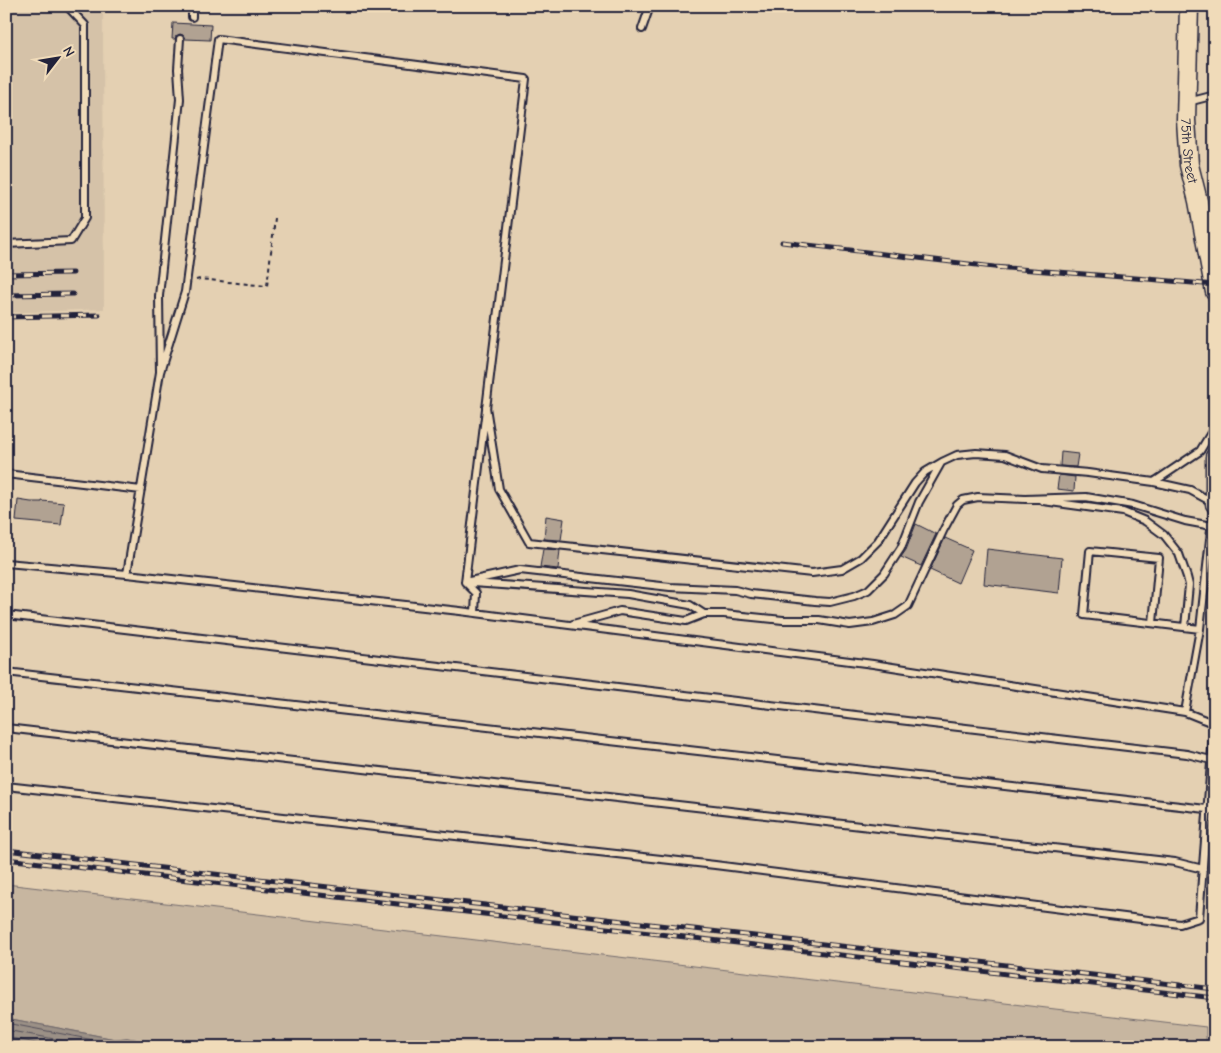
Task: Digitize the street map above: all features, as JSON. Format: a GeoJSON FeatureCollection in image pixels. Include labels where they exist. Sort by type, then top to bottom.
{"type":"FeatureCollection","features":[{"type":"Feature","properties":{"kind":"street","name":"75th Street"},"geometry":{"type":"LineString","coordinates":[[1189,6],[1186,120],[1189,165],[1198,201],[1215,292]]}},
{"type":"Feature","properties":{"kind":"street"},"geometry":{"type":"LineString","coordinates":[[1214,504],[1215,457]]}},
{"type":"Feature","properties":{"kind":"lane"},"geometry":{"type":"LineString","coordinates":[[6,244],[71,241],[85,218],[85,26],[67,6]]}},
{"type":"Feature","properties":{"kind":"lane"},"geometry":{"type":"LineString","coordinates":[[192,6],[192,17]]}},
{"type":"Feature","properties":{"kind":"lane"},"geometry":{"type":"LineString","coordinates":[[642,29],[650,6]]}},
{"type":"Feature","properties":{"kind":"lane"},"geometry":{"type":"LineString","coordinates":[[160,372],[159,296],[180,99],[178,69],[180,39]]}},
{"type":"Feature","properties":{"kind":"lane"},"geometry":{"type":"LineString","coordinates":[[127,574],[160,372],[185,292],[218,39],[526,79],[465,582]]}},
{"type":"Feature","properties":{"kind":"lane"},"geometry":{"type":"LineString","coordinates":[[1187,102],[1215,95]]}},
{"type":"Feature","properties":{"kind":"lane"},"geometry":{"type":"LineString","coordinates":[[486,407],[499,489],[529,542],[812,573],[842,569],[861,558],[878,541],[915,483],[925,472],[958,455],[976,453],[1005,455],[1042,469],[1154,482],[1190,490],[1214,504],[1200,629],[1185,712]]}},
{"type":"Feature","properties":{"kind":"lane"},"geometry":{"type":"LineString","coordinates":[[1154,482],[1200,451],[1215,426]]}},
{"type":"Feature","properties":{"kind":"lane"},"geometry":{"type":"LineString","coordinates":[[465,582],[520,570],[670,587],[735,590],[751,594],[815,601],[830,602],[854,596],[868,590],[884,574],[901,548],[919,502],[942,462]]}},
{"type":"Feature","properties":{"kind":"lane"},"geometry":{"type":"LineString","coordinates":[[6,474],[141,490]]}},
{"type":"Feature","properties":{"kind":"lane"},"geometry":{"type":"LineString","coordinates":[[570,625],[620,611],[686,621],[704,614],[724,614],[783,620],[819,620],[850,625],[873,622],[895,615],[908,606],[957,505],[963,500],[978,497],[1025,499],[1086,497],[1132,505],[1185,521],[1212,526]]}},
{"type":"Feature","properties":{"kind":"lane"},"geometry":{"type":"LineString","coordinates":[[1025,499],[1123,512],[1145,522],[1164,535],[1179,554],[1189,585],[1185,627]]}},
{"type":"Feature","properties":{"kind":"lane"},"geometry":{"type":"LineString","coordinates":[[1153,623],[1160,558],[1090,551],[1084,615],[1200,629]]}},
{"type":"Feature","properties":{"kind":"lane"},"geometry":{"type":"LineString","coordinates":[[6,563],[127,574],[475,613],[873,664],[1185,712],[1214,724],[1199,918],[1180,924],[715,865],[6,786]]}},
{"type":"Feature","properties":{"kind":"lane"},"geometry":{"type":"LineString","coordinates":[[465,582],[476,593],[475,613]]}},
{"type":"Feature","properties":{"kind":"lane"},"geometry":{"type":"LineString","coordinates":[[465,582],[628,594],[690,605],[704,614]]}},
{"type":"Feature","properties":{"kind":"lane"},"geometry":{"type":"LineString","coordinates":[[6,615],[1188,754],[1211,760]]}},
{"type":"Feature","properties":{"kind":"lane"},"geometry":{"type":"LineString","coordinates":[[6,672],[1215,810]]}},
{"type":"Feature","properties":{"kind":"lane"},"geometry":{"type":"LineString","coordinates":[[6,728],[1175,862],[1203,869]]}},
{"type":"Feature","properties":{"kind":"path"},"geometry":{"type":"LineString","coordinates":[[186,283],[200,279],[267,286],[275,218]]}},
{"type":"Feature","properties":{"kind":"shaded area"},"geometry":{"type":"Polygon","coordinates":[[[6,6],[103,6],[104,309],[6,313],[6,6]]]}},
{"type":"Feature","properties":{"kind":"shaded area"},"geometry":{"type":"Polygon","coordinates":[[[6,884],[1206,1027],[1206,1047],[190,1047],[127,1038],[115,1039],[6,1018],[6,884]]]}},
{"type":"Feature","properties":{"kind":"water"},"geometry":{"type":"Polygon","coordinates":[[[6,1018],[115,1039],[127,1038],[190,1047],[6,1047],[6,1018]]]}},
{"type":"Feature","properties":{"kind":"building"},"geometry":{"type":"Polygon","coordinates":[[[173,23],[211,25],[210,40],[185,39],[180,34],[175,39],[172,39],[173,23]]]}},
{"type":"Feature","properties":{"kind":"building"},"geometry":{"type":"Polygon","coordinates":[[[1061,452],[1078,454],[1076,467],[1060,466],[1061,452]]]}},
{"type":"Feature","properties":{"kind":"building"},"geometry":{"type":"Polygon","coordinates":[[[1059,475],[1075,477],[1074,491],[1057,489],[1059,475]]]}},
{"type":"Feature","properties":{"kind":"building"},"geometry":{"type":"Polygon","coordinates":[[[18,500],[64,503],[61,525],[16,521],[18,500]]]}},
{"type":"Feature","properties":{"kind":"building"},"geometry":{"type":"Polygon","coordinates":[[[546,516],[564,519],[561,540],[544,539],[546,516]]]}},
{"type":"Feature","properties":{"kind":"building"},"geometry":{"type":"Polygon","coordinates":[[[916,524],[936,534],[921,566],[901,557],[906,550],[916,524]]]}},
{"type":"Feature","properties":{"kind":"building"},"geometry":{"type":"Polygon","coordinates":[[[945,538],[972,550],[958,583],[930,570],[945,538]]]}},
{"type":"Feature","properties":{"kind":"building"},"geometry":{"type":"Polygon","coordinates":[[[543,549],[560,550],[558,569],[540,567],[543,549]]]}},
{"type":"Feature","properties":{"kind":"building"},"geometry":{"type":"Polygon","coordinates":[[[987,549],[1062,558],[1059,593],[984,584],[987,549]]]}},
{"type":"Feature","properties":{"kind":"railway"},"geometry":{"type":"LineString","coordinates":[[782,242],[994,267],[1215,285]]}},
{"type":"Feature","properties":{"kind":"railway"},"geometry":{"type":"LineString","coordinates":[[6,274],[73,273]]}},
{"type":"Feature","properties":{"kind":"railway"},"geometry":{"type":"LineString","coordinates":[[6,295],[73,294]]}},
{"type":"Feature","properties":{"kind":"railway"},"geometry":{"type":"LineString","coordinates":[[6,317],[99,315]]}},
{"type":"Feature","properties":{"kind":"railway"},"geometry":{"type":"LineString","coordinates":[[6,850],[1215,989]]}},
{"type":"Feature","properties":{"kind":"railway"},"geometry":{"type":"LineString","coordinates":[[6,859],[1215,998]]}}]}
